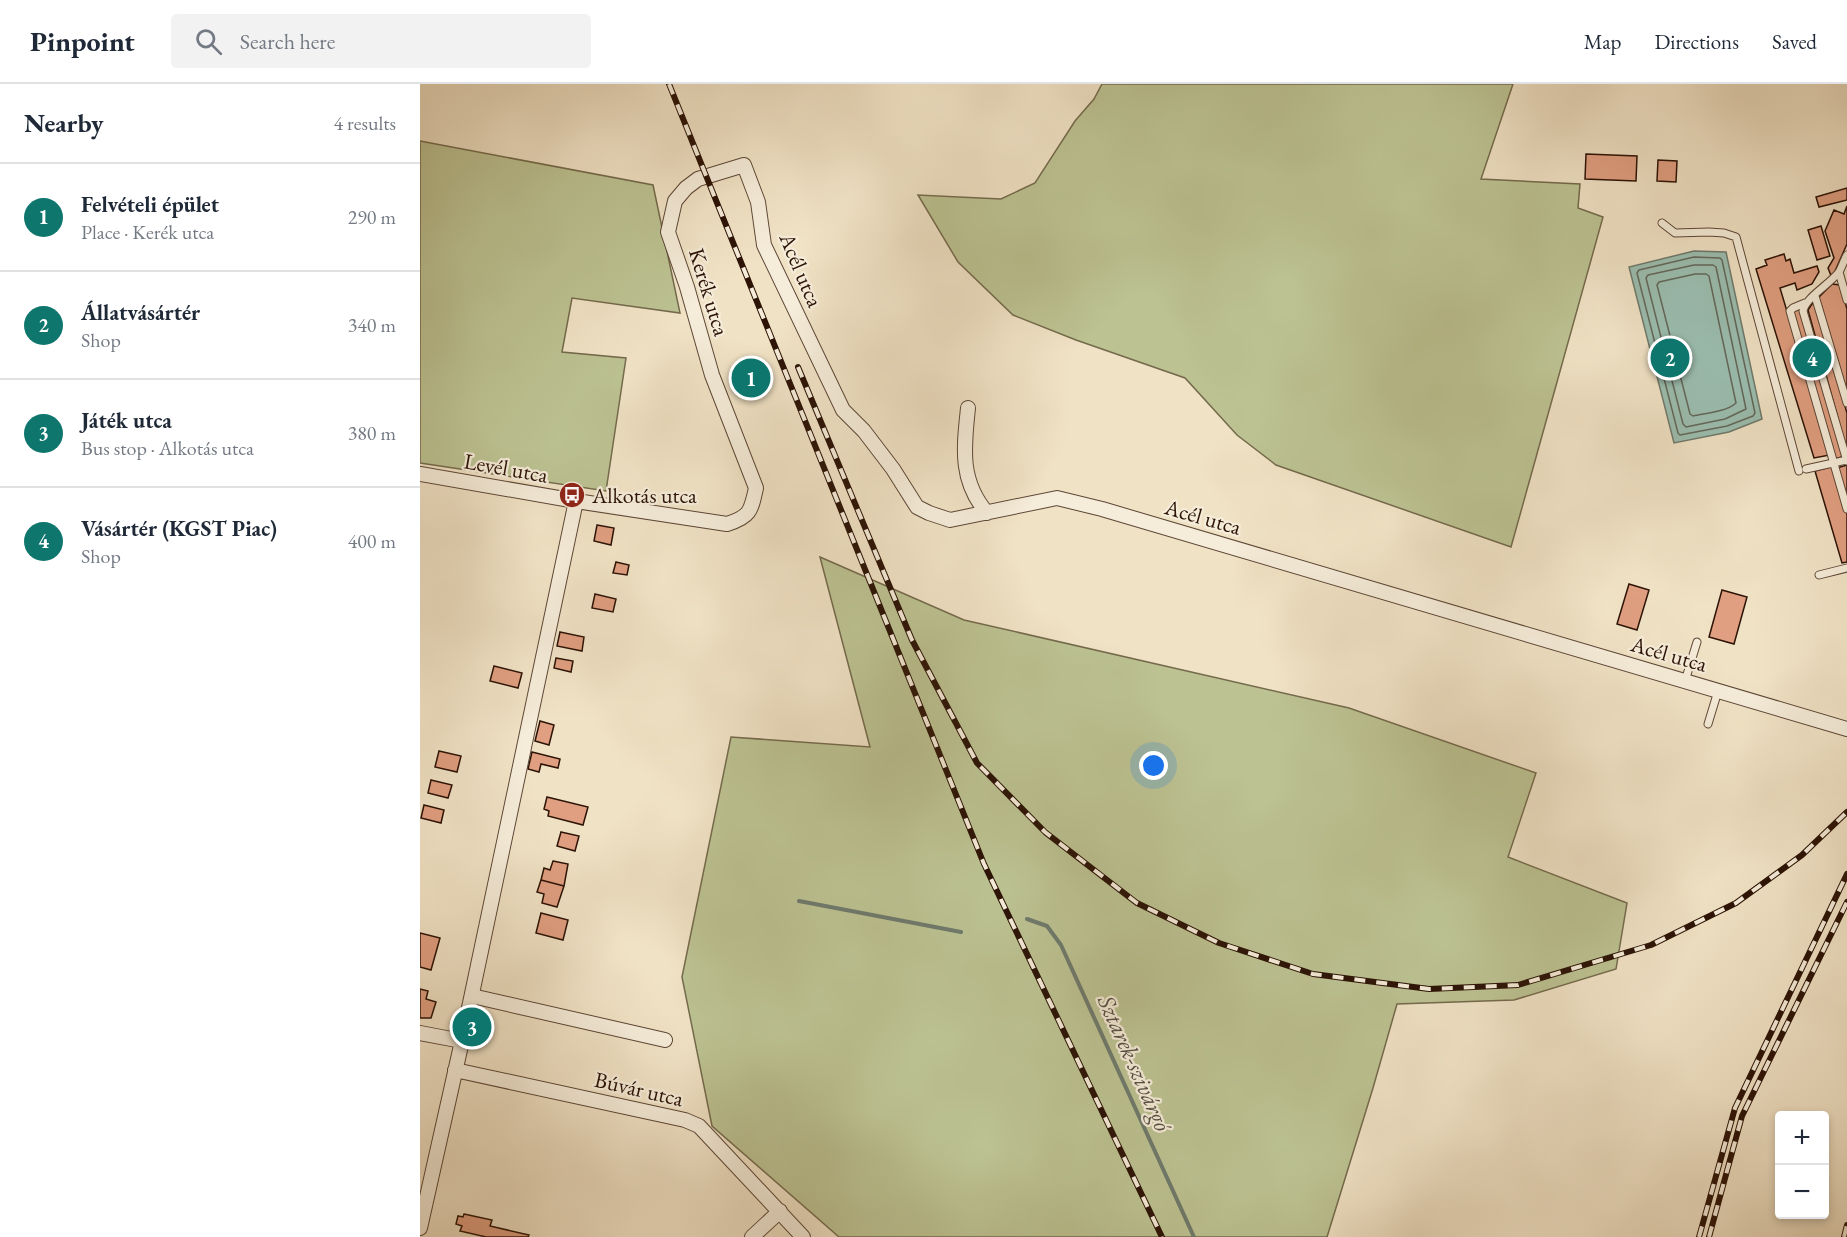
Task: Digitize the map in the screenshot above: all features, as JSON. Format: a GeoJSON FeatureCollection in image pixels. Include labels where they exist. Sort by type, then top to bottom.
{"type":"FeatureCollection","features":[{"type":"Feature","properties":{"kind":"street","name":"Acél utca"},"geometry":{"type":"LineString","coordinates":[[744,165],[758,202],[764,245],[843,410],[864,431],[893,469],[917,507],[950,520],[1057,498],[1102,509],[1847,729]]}},
{"type":"Feature","properties":{"kind":"street","name":"Kerék utca"},"geometry":{"type":"LineString","coordinates":[[727,524],[742,520],[751,508],[756,488],[712,375],[687,287],[668,232],[675,201],[687,188],[698,179],[744,165]]}},
{"type":"Feature","properties":{"kind":"street"},"geometry":{"type":"LineString","coordinates":[[968,408],[964,465],[972,487],[987,513]]}},
{"type":"Feature","properties":{"kind":"street","name":"Levél utca"},"geometry":{"type":"LineString","coordinates":[[420,474],[727,524]]}},
{"type":"Feature","properties":{"kind":"street"},"geometry":{"type":"LineString","coordinates":[[420,1228],[472,996],[576,501]]}},
{"type":"Feature","properties":{"kind":"street"},"geometry":{"type":"LineString","coordinates":[[472,996],[665,1040]]}},
{"type":"Feature","properties":{"kind":"street"},"geometry":{"type":"LineString","coordinates":[[420,1033],[462,1041]]}},
{"type":"Feature","properties":{"kind":"street","name":"Búvár utca"},"geometry":{"type":"LineString","coordinates":[[455,1070],[685,1120],[699,1126],[803,1237]]}},
{"type":"Feature","properties":{"kind":"street"},"geometry":{"type":"LineString","coordinates":[[752,1237],[780,1211]]}},
{"type":"Feature","properties":{"kind":"lane"},"geometry":{"type":"LineString","coordinates":[[1662,223],[1675,233],[1709,232],[1736,237],[1802,470],[1847,460],[1803,311],[1805,303]]}},
{"type":"Feature","properties":{"kind":"lane"},"geometry":{"type":"LineString","coordinates":[[1847,255],[1839,272],[1815,296],[1790,311],[1847,509]]}},
{"type":"Feature","properties":{"kind":"lane"},"geometry":{"type":"LineString","coordinates":[[1839,272],[1847,300]]}},
{"type":"Feature","properties":{"kind":"lane"},"geometry":{"type":"LineString","coordinates":[[1815,296],[1847,403]]}},
{"type":"Feature","properties":{"kind":"lane"},"geometry":{"type":"LineString","coordinates":[[1819,575],[1847,568]]}},
{"type":"Feature","properties":{"kind":"lane"},"geometry":{"type":"LineString","coordinates":[[1685,681],[1697,642]]}},
{"type":"Feature","properties":{"kind":"lane"},"geometry":{"type":"LineString","coordinates":[[1708,724],[1718,691]]}},
{"type":"Feature","properties":{"kind":"green space"},"geometry":{"type":"Polygon","coordinates":[[[1102,84],[1513,84],[1481,179],[1580,184],[1578,208],[1603,217],[1511,547],[1276,465],[1237,435],[1185,378],[1076,340],[1013,315],[958,262],[918,195],[1001,199],[1035,183],[1102,84]]]}},
{"type":"Feature","properties":{"kind":"green space"},"geometry":{"type":"Polygon","coordinates":[[[420,141],[653,185],[680,313],[572,298],[562,352],[626,358],[606,491],[420,463],[420,141]]]}},
{"type":"Feature","properties":{"kind":"green space"},"geometry":{"type":"Polygon","coordinates":[[[820,557],[964,620],[1349,708],[1536,773],[1508,857],[1627,903],[1616,969],[1514,1000],[1397,1004],[1327,1237],[839,1237],[712,1126],[682,977],[731,737],[870,747],[820,557]]]}},
{"type":"Feature","properties":{"kind":"water"},"geometry":{"type":"Polygon","coordinates":[[[1694,251],[1726,252],[1762,419],[1729,432],[1674,443],[1629,267],[1694,251]]]}},
{"type":"Feature","properties":{"kind":"building"},"geometry":{"type":"Polygon","coordinates":[[[1586,154],[1637,156],[1636,181],[1585,179],[1586,154]]]}},
{"type":"Feature","properties":{"kind":"building"},"geometry":{"type":"Polygon","coordinates":[[[1658,160],[1677,161],[1676,182],[1657,181],[1658,160]]]}},
{"type":"Feature","properties":{"kind":"building"},"geometry":{"type":"Polygon","coordinates":[[[1847,188],[1847,200],[1819,207],[1816,197],[1847,188]]]}},
{"type":"Feature","properties":{"kind":"building"},"geometry":{"type":"Polygon","coordinates":[[[1847,206],[1847,244],[1832,278],[1828,268],[1834,258],[1825,231],[1834,210],[1844,214],[1847,206]]]}},
{"type":"Feature","properties":{"kind":"building"},"geometry":{"type":"Polygon","coordinates":[[[1821,226],[1830,256],[1817,260],[1808,230],[1821,226]]]}},
{"type":"Feature","properties":{"kind":"building"},"geometry":{"type":"Polygon","coordinates":[[[1784,254],[1786,261],[1790,259],[1794,273],[1817,266],[1819,272],[1812,284],[1797,290],[1795,283],[1780,288],[1830,455],[1814,458],[1756,269],[1767,265],[1765,260],[1784,254]]]}},
{"type":"Feature","properties":{"kind":"building"},"geometry":{"type":"Polygon","coordinates":[[[1832,284],[1840,285],[1847,309],[1847,395],[1818,298],[1832,284]]]}},
{"type":"Feature","properties":{"kind":"building"},"geometry":{"type":"Polygon","coordinates":[[[1814,301],[1847,413],[1847,451],[1808,310],[1814,301]]]}},
{"type":"Feature","properties":{"kind":"building"},"geometry":{"type":"Polygon","coordinates":[[[1800,308],[1845,456],[1835,459],[1792,310],[1800,308]]]}},
{"type":"Feature","properties":{"kind":"building"},"geometry":{"type":"Polygon","coordinates":[[[748,364],[750,371],[757,369],[762,385],[745,390],[739,367],[748,364]]]}},
{"type":"Feature","properties":{"kind":"building"},"geometry":{"type":"Polygon","coordinates":[[[1847,465],[1847,503],[1837,468],[1847,465]]]}},
{"type":"Feature","properties":{"kind":"building"},"geometry":{"type":"Polygon","coordinates":[[[1834,466],[1847,512],[1847,562],[1842,563],[1815,471],[1834,466]]]}},
{"type":"Feature","properties":{"kind":"building"},"geometry":{"type":"Polygon","coordinates":[[[597,525],[614,528],[611,545],[594,541],[597,525]]]}},
{"type":"Feature","properties":{"kind":"building"},"geometry":{"type":"Polygon","coordinates":[[[616,562],[629,565],[627,575],[613,573],[616,562]]]}},
{"type":"Feature","properties":{"kind":"building"},"geometry":{"type":"Polygon","coordinates":[[[1629,584],[1649,590],[1637,630],[1617,624],[1629,584]]]}},
{"type":"Feature","properties":{"kind":"building"},"geometry":{"type":"Polygon","coordinates":[[[1722,590],[1747,597],[1734,644],[1709,637],[1722,590]]]}},
{"type":"Feature","properties":{"kind":"building"},"geometry":{"type":"Polygon","coordinates":[[[595,594],[616,599],[613,612],[592,608],[595,594]]]}},
{"type":"Feature","properties":{"kind":"building"},"geometry":{"type":"Polygon","coordinates":[[[560,632],[584,637],[582,651],[557,646],[560,632]]]}},
{"type":"Feature","properties":{"kind":"building"},"geometry":{"type":"Polygon","coordinates":[[[556,658],[573,661],[571,672],[554,668],[556,658]]]}},
{"type":"Feature","properties":{"kind":"building"},"geometry":{"type":"Polygon","coordinates":[[[494,666],[522,673],[518,688],[490,681],[494,666]]]}},
{"type":"Feature","properties":{"kind":"building"},"geometry":{"type":"Polygon","coordinates":[[[540,721],[554,725],[549,745],[535,741],[540,721]]]}},
{"type":"Feature","properties":{"kind":"building"},"geometry":{"type":"Polygon","coordinates":[[[439,751],[461,756],[457,772],[435,767],[439,751]]]}},
{"type":"Feature","properties":{"kind":"building"},"geometry":{"type":"Polygon","coordinates":[[[532,752],[560,759],[558,768],[541,764],[539,772],[528,769],[532,752]]]}},
{"type":"Feature","properties":{"kind":"building"},"geometry":{"type":"Polygon","coordinates":[[[431,780],[452,785],[448,798],[428,793],[431,780]]]}},
{"type":"Feature","properties":{"kind":"building"},"geometry":{"type":"Polygon","coordinates":[[[547,797],[588,807],[583,825],[548,816],[549,811],[544,809],[547,797]]]}},
{"type":"Feature","properties":{"kind":"building"},"geometry":{"type":"Polygon","coordinates":[[[424,805],[444,810],[441,823],[421,818],[424,805]]]}},
{"type":"Feature","properties":{"kind":"building"},"geometry":{"type":"Polygon","coordinates":[[[561,832],[579,836],[575,851],[557,846],[561,832]]]}},
{"type":"Feature","properties":{"kind":"building"},"geometry":{"type":"Polygon","coordinates":[[[553,861],[568,864],[564,886],[541,880],[544,868],[550,870],[553,861]]]}},
{"type":"Feature","properties":{"kind":"building"},"geometry":{"type":"Polygon","coordinates":[[[541,880],[564,886],[557,907],[542,903],[544,894],[537,892],[541,880]]]}},
{"type":"Feature","properties":{"kind":"building"},"geometry":{"type":"Polygon","coordinates":[[[541,913],[568,920],[563,940],[536,933],[541,913]]]}},
{"type":"Feature","properties":{"kind":"building"},"geometry":{"type":"Polygon","coordinates":[[[420,933],[440,938],[431,970],[420,967],[420,933]]]}},
{"type":"Feature","properties":{"kind":"building"},"geometry":{"type":"Polygon","coordinates":[[[420,989],[428,991],[426,999],[436,1002],[431,1018],[420,1018],[420,989]]]}},
{"type":"Feature","properties":{"kind":"building"},"geometry":{"type":"Polygon","coordinates":[[[464,1214],[492,1220],[490,1226],[529,1235],[528,1237],[486,1237],[460,1231],[462,1226],[456,1224],[458,1216],[463,1217],[464,1214]]]}},
{"type":"Feature","properties":{"kind":"waterway","name":"Sztarek-szivárgó"},"geometry":{"type":"LineString","coordinates":[[799,901],[961,932]]}},
{"type":"Feature","properties":{"kind":"waterway","name":"Sztarek-szivárgó"},"geometry":{"type":"LineString","coordinates":[[1027,919],[1047,926],[1061,945],[1194,1237]]}},
{"type":"Feature","properties":{"kind":"railway"},"geometry":{"type":"LineString","coordinates":[[669,84],[984,864],[1162,1237]]}},
{"type":"Feature","properties":{"kind":"railway"},"geometry":{"type":"LineString","coordinates":[[798,367],[912,640],[977,763],[1045,832],[1137,903],[1219,943],[1313,974],[1429,989],[1518,985],[1651,945],[1736,903],[1802,855],[1847,812]]}},
{"type":"Feature","properties":{"kind":"railway"},"geometry":{"type":"LineString","coordinates":[[1699,1237],[1735,1108],[1847,874]]}},
{"type":"Feature","properties":{"kind":"railway"},"geometry":{"type":"LineString","coordinates":[[1709,1237],[1742,1116],[1847,902]]}},
{"type":"Feature","properties":{"kind":"railway"},"geometry":{"type":"LineString","coordinates":[[1844,1237],[1847,1225]]}},
{"type":"Feature","properties":{"kind":"place","name":"Állatvásártér"},"geometry":{"type":"Point","coordinates":[1670,358]}},
{"type":"Feature","properties":{"kind":"place","name":"Vásártér (KGST Piac)"},"geometry":{"type":"Point","coordinates":[1812,358]}},
{"type":"Feature","properties":{"kind":"place","name":"Felvételi épület"},"geometry":{"type":"Point","coordinates":[751,378]}},
{"type":"Feature","properties":{"kind":"place","name":"Alkotás utca"},"geometry":{"type":"Point","coordinates":[572,495]}},
{"type":"Feature","properties":{"kind":"place","name":"Játék utca"},"geometry":{"type":"Point","coordinates":[472,1027]}}]}
